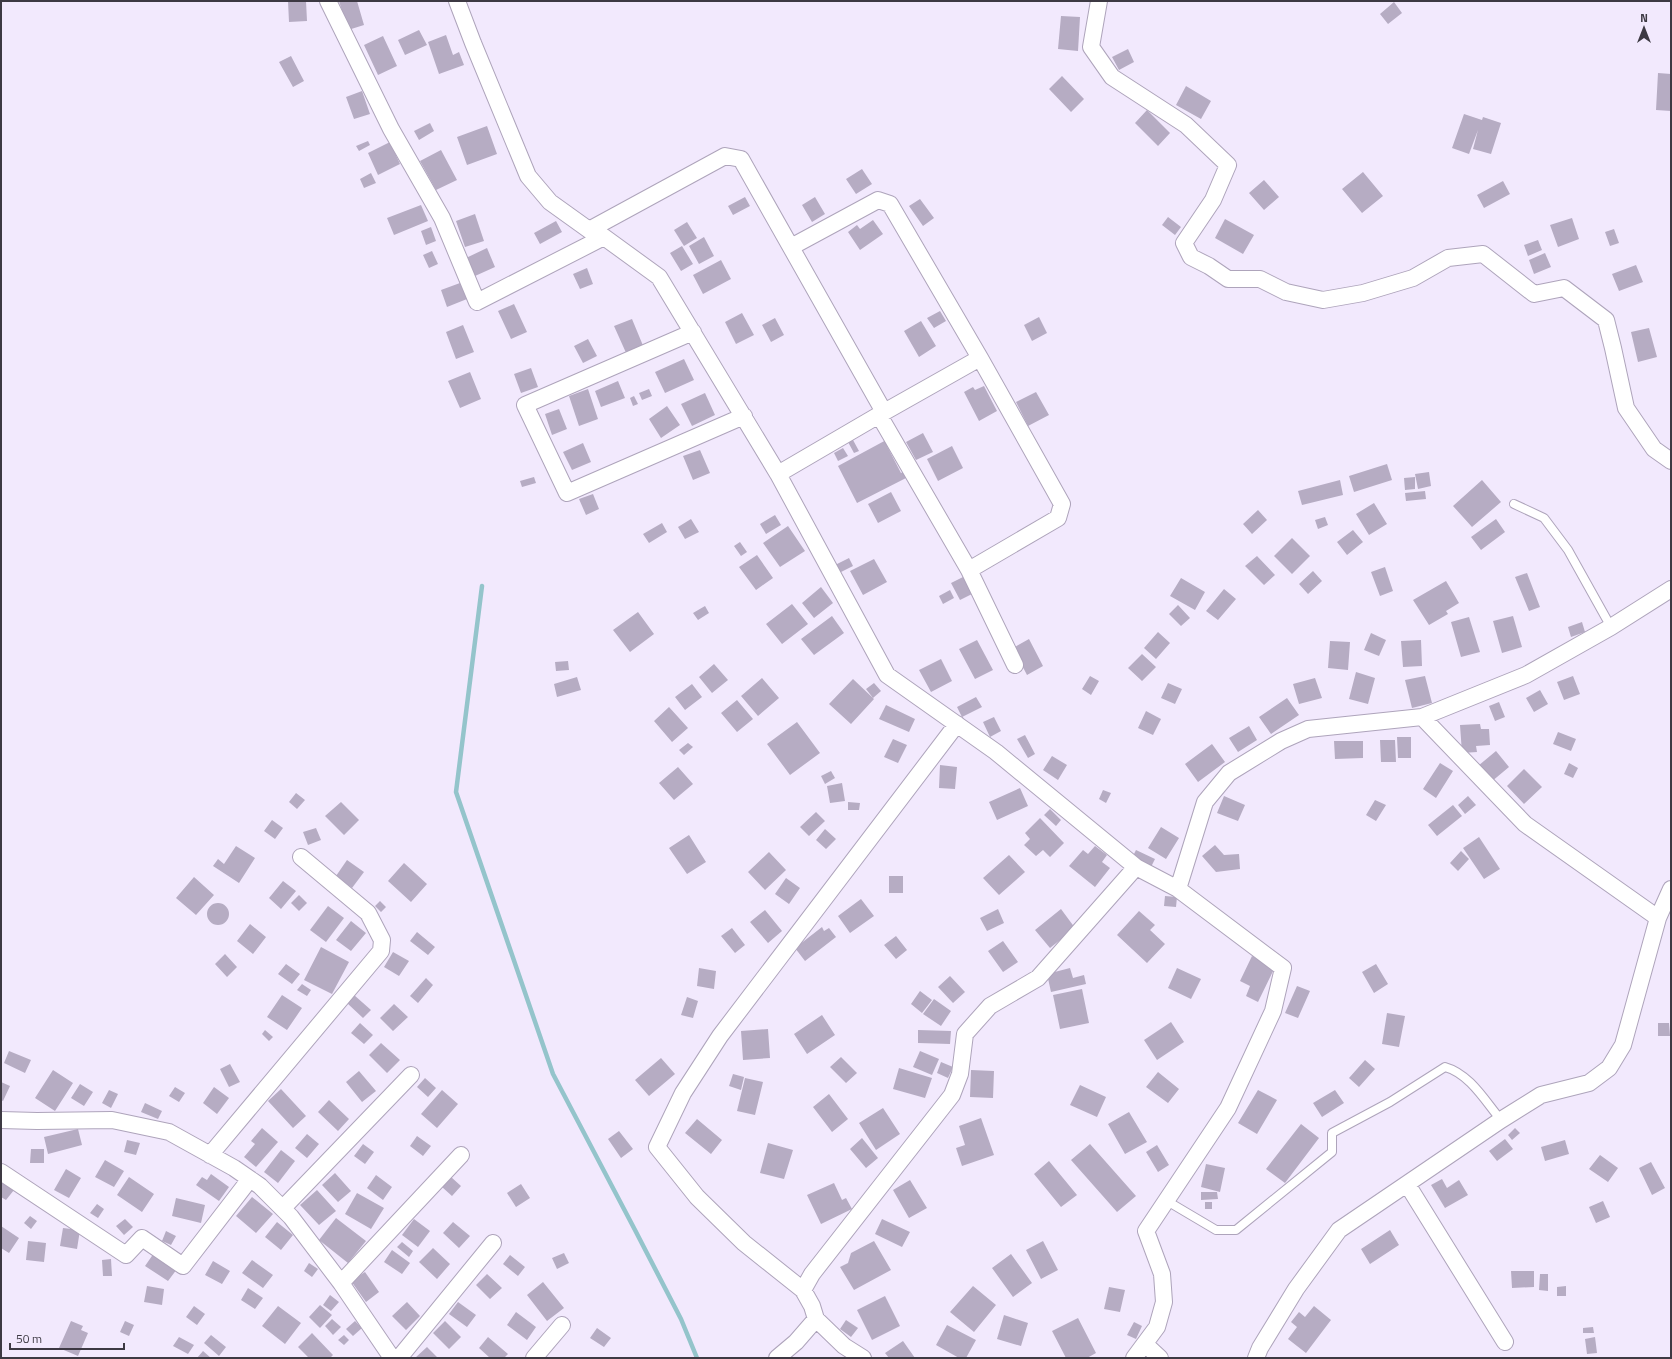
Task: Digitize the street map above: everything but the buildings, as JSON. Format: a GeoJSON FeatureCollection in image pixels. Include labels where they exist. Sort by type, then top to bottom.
{"type":"FeatureCollection","features":[{"type":"Feature","properties":{"kind":"street"},"geometry":{"type":"LineString","coordinates":[[328,1],[391,129],[442,218],[477,302],[604,237]]}},
{"type":"Feature","properties":{"kind":"street"},"geometry":{"type":"LineString","coordinates":[[457,1],[528,176],[550,202],[589,230],[604,237],[659,278],[778,474],[887,675],[996,752],[1136,867],[1178,889],[1283,968],[1273,1011],[1228,1108],[1146,1231],[1162,1274],[1164,1302],[1157,1327],[1134,1358]]}},
{"type":"Feature","properties":{"kind":"street"},"geometry":{"type":"LineString","coordinates":[[1099,1],[1092,47],[1112,77],[1186,125],[1228,165],[1213,200],[1184,242],[1191,257],[1209,266],[1228,279],[1260,279],[1286,292],[1323,300],[1363,293],[1413,278],[1448,258],[1482,254],[1534,294],[1564,288],[1606,320],[1626,408],[1654,449],[1671,461]]}},
{"type":"Feature","properties":{"kind":"street"},"geometry":{"type":"LineString","coordinates":[[589,230],[725,156],[741,159],[969,570],[1015,665]]}},
{"type":"Feature","properties":{"kind":"street"},"geometry":{"type":"LineString","coordinates":[[790,247],[878,200],[890,204],[980,358],[1062,504],[1058,518],[969,570]]}},
{"type":"Feature","properties":{"kind":"street"},"geometry":{"type":"LineString","coordinates":[[693,332],[525,404],[566,493],[744,416]]}},
{"type":"Feature","properties":{"kind":"street"},"geometry":{"type":"LineString","coordinates":[[778,474],[881,413],[980,358]]}},
{"type":"Feature","properties":{"kind":"street"},"geometry":{"type":"LineString","coordinates":[[1178,889],[1205,802],[1229,773],[1281,741],[1308,729],[1422,717],[1526,674],[1611,627],[1671,589]]}},
{"type":"Feature","properties":{"kind":"street"},"geometry":{"type":"LineString","coordinates":[[1422,717],[1525,824],[1658,918]]}},
{"type":"Feature","properties":{"kind":"street"},"geometry":{"type":"LineString","coordinates":[[863,1358],[844,1346],[816,1319],[812,1306],[803,1290],[739,1238],[697,1197],[657,1147],[683,1093],[720,1036],[957,724]]}},
{"type":"Feature","properties":{"kind":"street"},"geometry":{"type":"LineString","coordinates":[[210,1155],[381,951],[382,940],[368,913],[300,857]]}},
{"type":"Feature","properties":{"kind":"street"},"geometry":{"type":"LineString","coordinates":[[803,1290],[812,1274],[952,1095],[960,1074],[961,1054],[965,1034],[990,1006],[1038,978],[1136,867]]}},
{"type":"Feature","properties":{"kind":"street"},"geometry":{"type":"LineString","coordinates":[[1256,1358],[1260,1348],[1296,1289],[1338,1230],[1500,1120],[1541,1095],[1589,1083],[1609,1068],[1623,1045],[1658,918],[1670,898]]}},
{"type":"Feature","properties":{"kind":"street"},"geometry":{"type":"LineString","coordinates":[[283,1208],[411,1075]]}},
{"type":"Feature","properties":{"kind":"street"},"geometry":{"type":"LineString","coordinates":[[1,1120],[112,1120],[169,1132],[234,1168],[260,1186],[283,1208],[341,1283],[392,1358]]}},
{"type":"Feature","properties":{"kind":"street"},"geometry":{"type":"LineString","coordinates":[[341,1283],[461,1155]]}},
{"type":"Feature","properties":{"kind":"street"},"geometry":{"type":"LineString","coordinates":[[1,1172],[126,1254],[142,1238],[183,1266],[250,1179]]}},
{"type":"Feature","properties":{"kind":"street"},"geometry":{"type":"LineString","coordinates":[[1407,1184],[1505,1342]]}},
{"type":"Feature","properties":{"kind":"street"},"geometry":{"type":"LineString","coordinates":[[399,1358],[493,1243]]}},
{"type":"Feature","properties":{"kind":"street"},"geometry":{"type":"LineString","coordinates":[[778,1358],[796,1342],[816,1319]]}},
{"type":"Feature","properties":{"kind":"street"},"geometry":{"type":"LineString","coordinates":[[534,1358],[562,1325]]}},
{"type":"Feature","properties":{"kind":"street"},"geometry":{"type":"LineString","coordinates":[[1145,1344],[1160,1358]]}},
{"type":"Feature","properties":{"kind":"lane"},"geometry":{"type":"LineString","coordinates":[[1514,504],[1544,518],[1568,550],[1611,627]]}},
{"type":"Feature","properties":{"kind":"lane"},"geometry":{"type":"LineString","coordinates":[[1167,1201],[1216,1230],[1236,1230],[1332,1152],[1332,1133],[1390,1102],[1445,1067],[1456,1070],[1465,1077],[1500,1120]]}},
{"type":"Feature","properties":{"kind":"waterway"},"geometry":{"type":"LineString","coordinates":[[482,586],[456,792],[553,1074],[681,1319],[697,1358]]}}]}
